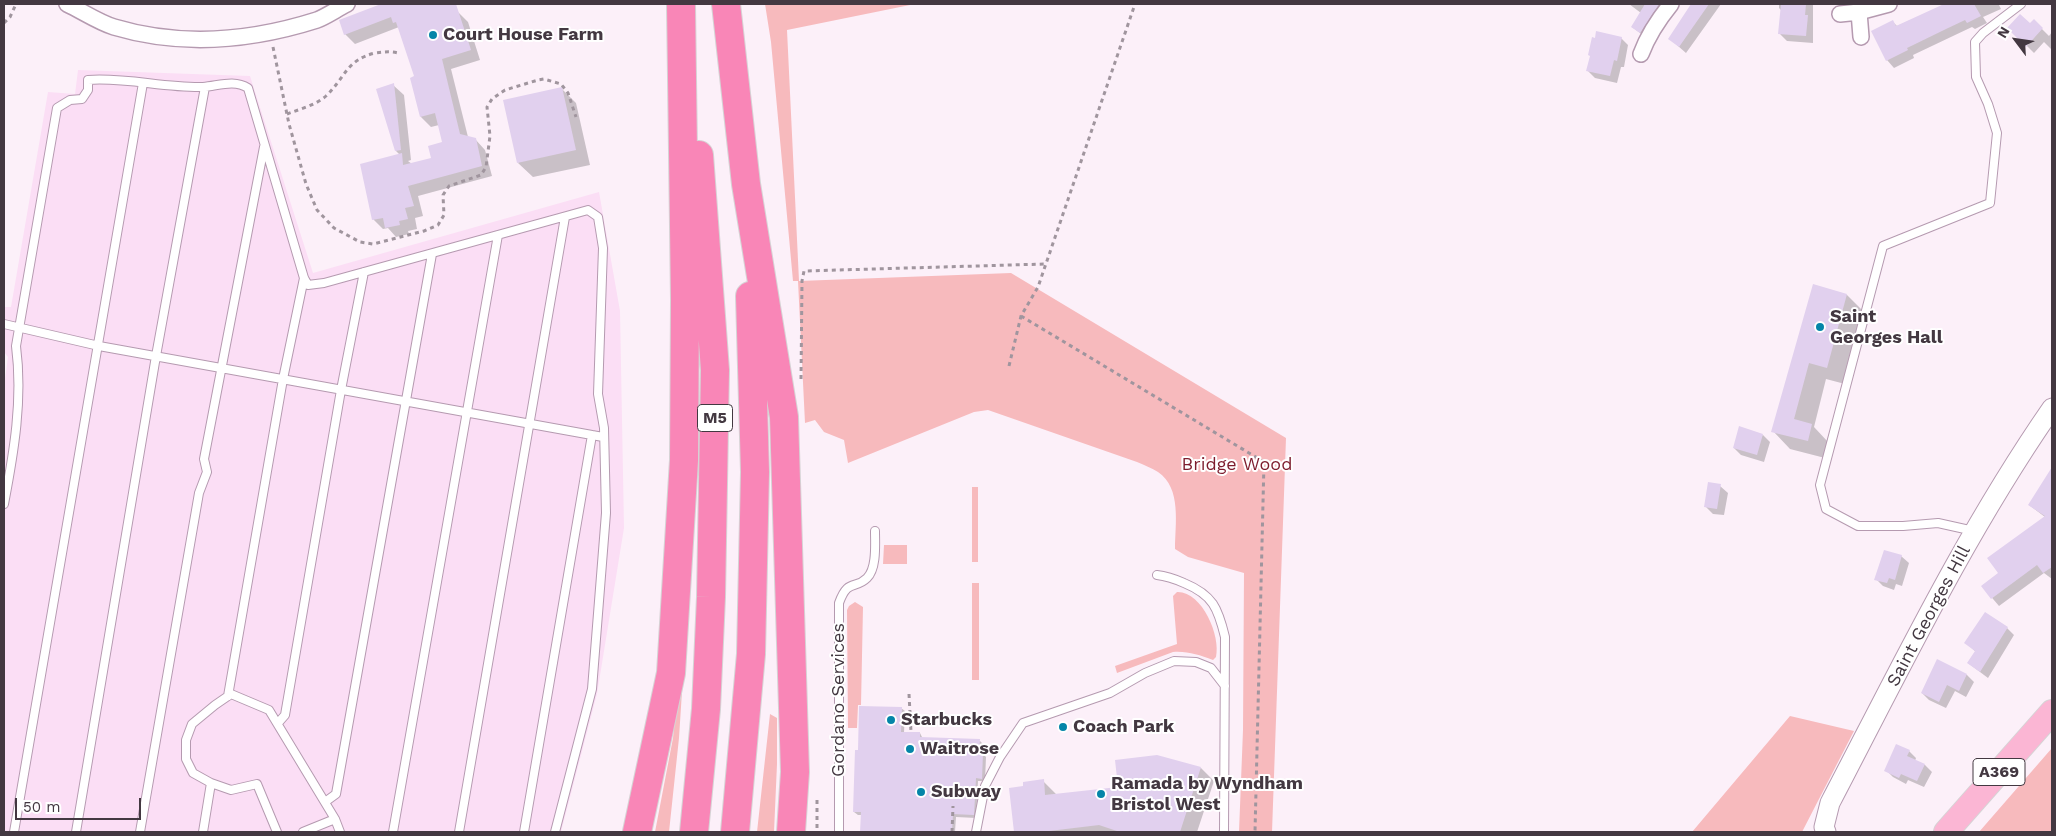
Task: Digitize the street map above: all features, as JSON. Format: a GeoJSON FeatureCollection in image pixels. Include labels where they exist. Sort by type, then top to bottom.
{"type":"FeatureCollection","features":[{"type":"Feature","properties":{"kind":"highway","name":"M5"},"geometry":{"type":"LineString","coordinates":[[637,832],[671,673],[684,460],[685,300],[682,4]]}},
{"type":"Feature","properties":{"kind":"highway","name":"M5"},"geometry":{"type":"LineString","coordinates":[[682,4],[703,200],[715,370],[712,597],[706,709],[694,832]]}},
{"type":"Feature","properties":{"kind":"highway","name":"M5"},"geometry":{"type":"LineString","coordinates":[[726,4],[746,184],[784,418],[795,772],[791,832]]}},
{"type":"Feature","properties":{"kind":"highway","name":"M5"},"geometry":{"type":"LineString","coordinates":[[735,832],[751,654],[755,472],[746,184]]}},
{"type":"Feature","properties":{"kind":"main road","name":"A369"},"geometry":{"type":"LineString","coordinates":[[1946,832],[2052,712]]}},
{"type":"Feature","properties":{"kind":"street"},"geometry":{"type":"LineString","coordinates":[[66,4],[112,26],[165,39],[212,41],[274,31],[318,20],[347,4]]}},
{"type":"Feature","properties":{"kind":"street"},"geometry":{"type":"LineString","coordinates":[[1641,54],[1647,38],[1671,4]]}},
{"type":"Feature","properties":{"kind":"street"},"geometry":{"type":"LineString","coordinates":[[1840,14],[1859,12],[1889,4]]}},
{"type":"Feature","properties":{"kind":"street"},"geometry":{"type":"LineString","coordinates":[[1859,12],[1861,37]]}},
{"type":"Feature","properties":{"kind":"street","name":"Saint Georges Hill"},"geometry":{"type":"LineString","coordinates":[[1826,832],[1824,827],[1830,803],[1946,579],[2018,457],[2052,408]]}},
{"type":"Feature","properties":{"kind":"lane"},"geometry":{"type":"LineString","coordinates":[[1974,531],[1938,523],[1903,526],[1858,526],[1826,509],[1820,485],[1883,246],[1990,203],[1997,133],[1988,104],[1976,78],[1975,42],[1983,33],[2021,4]]}},
{"type":"Feature","properties":{"kind":"lane"},"geometry":{"type":"LineString","coordinates":[[4,504],[16,440],[19,367],[16,346],[57,108],[70,100],[82,99],[88,90],[88,80],[110,78],[142,83],[205,86],[239,82],[248,88],[304,278],[308,285],[324,283],[588,210],[598,217],[603,248],[598,394],[604,428],[606,512],[592,689],[555,832]]}},
{"type":"Feature","properties":{"kind":"lane"},"geometry":{"type":"LineString","coordinates":[[14,832],[99,346],[142,83]]}},
{"type":"Feature","properties":{"kind":"lane"},"geometry":{"type":"LineString","coordinates":[[76,832],[156,356],[205,86]]}},
{"type":"Feature","properties":{"kind":"lane"},"geometry":{"type":"LineString","coordinates":[[140,832],[199,493],[207,472],[204,459],[264,145]]}},
{"type":"Feature","properties":{"kind":"lane"},"geometry":{"type":"LineString","coordinates":[[459,832],[565,217]]}},
{"type":"Feature","properties":{"kind":"lane"},"geometry":{"type":"LineString","coordinates":[[393,832],[498,235]]}},
{"type":"Feature","properties":{"kind":"lane"},"geometry":{"type":"LineString","coordinates":[[325,802],[336,794],[432,254]]}},
{"type":"Feature","properties":{"kind":"lane"},"geometry":{"type":"LineString","coordinates":[[278,723],[285,715],[341,390],[364,272]]}},
{"type":"Feature","properties":{"kind":"lane"},"geometry":{"type":"LineString","coordinates":[[228,696],[283,379],[300,287],[304,278]]}},
{"type":"Feature","properties":{"kind":"lane"},"geometry":{"type":"LineString","coordinates":[[4,324],[99,346],[603,437]]}},
{"type":"Feature","properties":{"kind":"lane"},"geometry":{"type":"LineString","coordinates":[[524,832],[592,435]]}},
{"type":"Feature","properties":{"kind":"lane","name":"Gordano Services"},"geometry":{"type":"LineString","coordinates":[[839,832],[839,603],[843,591],[853,584],[864,581],[869,576],[873,564],[875,531]]}},
{"type":"Feature","properties":{"kind":"lane"},"geometry":{"type":"LineString","coordinates":[[1157,576],[1166,576],[1201,590],[1219,614],[1225,638],[1224,832]]}},
{"type":"Feature","properties":{"kind":"lane"},"geometry":{"type":"LineString","coordinates":[[976,832],[985,786],[1000,757],[1024,723],[1110,694],[1145,673],[1174,661],[1196,662],[1211,668],[1225,686]]}},
{"type":"Feature","properties":{"kind":"lane"},"geometry":{"type":"LineString","coordinates":[[278,832],[257,784],[231,790],[211,783],[193,772],[186,759],[186,740],[192,724],[232,694],[269,710],[335,819],[340,832]]}},
{"type":"Feature","properties":{"kind":"lane"},"geometry":{"type":"LineString","coordinates":[[203,832],[211,783]]}},
{"type":"Feature","properties":{"kind":"lane"},"geometry":{"type":"LineString","coordinates":[[303,832],[335,819]]}},
{"type":"Feature","properties":{"kind":"path"},"geometry":{"type":"LineString","coordinates":[[4,23],[10,18],[16,4]]}},
{"type":"Feature","properties":{"kind":"path"},"geometry":{"type":"LineString","coordinates":[[1009,366],[1021,316],[1038,287],[1135,4]]}},
{"type":"Feature","properties":{"kind":"path"},"geometry":{"type":"LineString","coordinates":[[274,31],[273,50],[287,114],[306,184],[317,210],[334,228],[354,240],[368,244],[416,233],[438,225],[444,215],[443,195],[449,186],[481,175],[486,166],[490,136],[487,107],[492,99],[505,90],[544,79],[561,84],[568,93],[576,117]]}},
{"type":"Feature","properties":{"kind":"path"},"geometry":{"type":"LineString","coordinates":[[287,114],[325,97],[359,58],[390,51],[398,53]]}},
{"type":"Feature","properties":{"kind":"path"},"geometry":{"type":"LineString","coordinates":[[801,388],[802,281],[804,271],[1045,264]]}},
{"type":"Feature","properties":{"kind":"path"},"geometry":{"type":"LineString","coordinates":[[1021,316],[1264,462],[1255,832]]}},
{"type":"Feature","properties":{"kind":"path"},"geometry":{"type":"LineString","coordinates":[[909,694],[911,732]]}},
{"type":"Feature","properties":{"kind":"path"},"geometry":{"type":"LineString","coordinates":[[817,796],[817,832]]}},
{"type":"Feature","properties":{"kind":"path"},"geometry":{"type":"LineString","coordinates":[[952,832],[953,806]]}},
{"type":"Feature","properties":{"kind":"shaded area"},"geometry":{"type":"Polygon","coordinates":[[[78,70],[250,76],[313,273],[599,192],[620,311],[624,528],[597,694],[561,832],[4,832],[4,386],[8,357],[4,352],[4,307],[11,307],[48,92],[75,94],[78,70]]]}},
{"type":"Feature","properties":{"kind":"green space","name":"Bridge Wood"},"geometry":{"type":"Polygon","coordinates":[[[765,4],[915,4],[787,30],[799,281],[1011,273],[1286,438],[1272,832],[1239,832],[1243,730],[1244,573],[1188,557],[1175,549],[1176,507],[1171,487],[1166,479],[1158,472],[1137,462],[988,410],[974,412],[848,463],[844,440],[824,432],[815,420],[805,423],[798,281],[793,281],[771,42],[765,4]]]}},
{"type":"Feature","properties":{"kind":"green space"},"geometry":{"type":"Polygon","coordinates":[[[972,487],[978,487],[978,562],[972,562],[972,487]]]}},
{"type":"Feature","properties":{"kind":"green space"},"geometry":{"type":"Polygon","coordinates":[[[884,545],[907,545],[907,564],[883,564],[884,545]]]}},
{"type":"Feature","properties":{"kind":"green space"},"geometry":{"type":"Polygon","coordinates":[[[972,583],[979,583],[979,680],[972,680],[972,583]]]}},
{"type":"Feature","properties":{"kind":"green space"},"geometry":{"type":"Polygon","coordinates":[[[1177,592],[1186,594],[1194,599],[1208,616],[1216,638],[1216,657],[1213,660],[1189,653],[1173,652],[1117,673],[1115,666],[1177,644],[1173,596],[1177,592]]]}},
{"type":"Feature","properties":{"kind":"green space"},"geometry":{"type":"Polygon","coordinates":[[[855,602],[863,607],[861,705],[858,705],[857,728],[848,728],[847,610],[855,602]]]}},
{"type":"Feature","properties":{"kind":"green space"},"geometry":{"type":"Polygon","coordinates":[[[683,676],[679,738],[669,832],[655,832],[673,738],[679,677],[683,676]]]}},
{"type":"Feature","properties":{"kind":"green space"},"geometry":{"type":"Polygon","coordinates":[[[770,714],[777,718],[774,832],[757,832],[770,714]]]}},
{"type":"Feature","properties":{"kind":"green space"},"geometry":{"type":"Polygon","coordinates":[[[1790,716],[1854,731],[1802,832],[1692,832],[1790,716]]]}},
{"type":"Feature","properties":{"kind":"green space"},"geometry":{"type":"Polygon","coordinates":[[[2052,748],[2052,832],[1979,832],[2052,748]]]}},
{"type":"Feature","properties":{"kind":"building"},"geometry":{"type":"Polygon","coordinates":[[[381,4],[456,4],[471,50],[442,59],[460,134],[476,138],[482,166],[408,186],[414,206],[405,208],[408,219],[399,221],[400,225],[385,228],[383,218],[372,220],[360,164],[402,153],[403,165],[431,158],[428,146],[442,142],[435,113],[420,117],[410,78],[414,76],[396,22],[393,23],[391,17],[344,35],[339,20],[381,4]]]}},
{"type":"Feature","properties":{"kind":"building"},"geometry":{"type":"Polygon","coordinates":[[[1645,4],[1659,4],[1640,33],[1631,27],[1645,4]]]}},
{"type":"Feature","properties":{"kind":"building"},"geometry":{"type":"Polygon","coordinates":[[[1691,4],[1709,4],[1679,47],[1668,39],[1691,4]]]}},
{"type":"Feature","properties":{"kind":"building"},"geometry":{"type":"Polygon","coordinates":[[[1781,4],[1806,4],[1805,15],[1808,15],[1806,36],[1778,34],[1781,4]]]}},
{"type":"Feature","properties":{"kind":"building"},"geometry":{"type":"Polygon","coordinates":[[[1944,4],[1974,4],[1981,16],[1967,23],[1965,20],[1946,29],[1907,48],[1908,50],[1886,61],[1871,31],[1893,20],[1896,26],[1944,4]]]}},
{"type":"Feature","properties":{"kind":"building"},"geometry":{"type":"Polygon","coordinates":[[[2020,14],[2030,23],[2034,19],[2043,28],[2026,47],[2007,28],[2020,14]]]}},
{"type":"Feature","properties":{"kind":"building"},"geometry":{"type":"Polygon","coordinates":[[[1596,31],[1622,37],[1617,61],[1614,60],[1610,76],[1586,71],[1592,37],[1595,38],[1596,31]]]}},
{"type":"Feature","properties":{"kind":"building"},"geometry":{"type":"Polygon","coordinates":[[[394,83],[401,150],[395,151],[376,89],[394,83]]]}},
{"type":"Feature","properties":{"kind":"building"},"geometry":{"type":"Polygon","coordinates":[[[562,87],[576,150],[517,163],[503,100],[562,87]]]}},
{"type":"Feature","properties":{"kind":"building","name":"Saint Georges Hall"},"geometry":{"type":"Polygon","coordinates":[[[1813,284],[1847,294],[1827,368],[1809,363],[1794,419],[1812,424],[1808,441],[1771,432],[1813,284]]]}},
{"type":"Feature","properties":{"kind":"building"},"geometry":{"type":"Polygon","coordinates":[[[1739,426],[1763,434],[1757,455],[1733,448],[1739,426]]]}},
{"type":"Feature","properties":{"kind":"building"},"geometry":{"type":"Polygon","coordinates":[[[2052,467],[2052,567],[2043,573],[2037,565],[1991,599],[1981,586],[1998,573],[1987,558],[2045,516],[2028,505],[2052,467]]]}},
{"type":"Feature","properties":{"kind":"building"},"geometry":{"type":"Polygon","coordinates":[[[1708,482],[1721,484],[1717,509],[1704,507],[1708,482]]]}},
{"type":"Feature","properties":{"kind":"building"},"geometry":{"type":"Polygon","coordinates":[[[1884,550],[1902,555],[1895,580],[1889,578],[1887,583],[1874,580],[1884,550]]]}},
{"type":"Feature","properties":{"kind":"building"},"geometry":{"type":"Polygon","coordinates":[[[1985,612],[2008,627],[1980,672],[1967,663],[1975,651],[1964,643],[1985,612]]]}},
{"type":"Feature","properties":{"kind":"building"},"geometry":{"type":"Polygon","coordinates":[[[1937,659],[1967,674],[1959,691],[1947,685],[1939,702],[1921,693],[1937,659]]]}},
{"type":"Feature","properties":{"kind":"building"},"geometry":{"type":"Polygon","coordinates":[[[859,706],[902,707],[901,732],[920,732],[920,737],[980,739],[979,752],[983,752],[982,779],[976,778],[974,815],[953,814],[952,832],[860,832],[861,812],[853,812],[855,750],[858,750],[859,706]]]}},
{"type":"Feature","properties":{"kind":"building"},"geometry":{"type":"Polygon","coordinates":[[[1896,744],[1910,750],[1907,756],[1925,764],[1917,781],[1901,774],[1899,778],[1884,771],[1896,744]]]}},
{"type":"Feature","properties":{"kind":"building","name":"Ramada by Wyndham Bristol West"},"geometry":{"type":"Polygon","coordinates":[[[1157,755],[1201,767],[1180,832],[1120,832],[1099,825],[1050,832],[1014,832],[1009,788],[1023,786],[1023,782],[1044,779],[1045,795],[1118,787],[1115,760],[1157,755]]]}},
{"type":"Feature","properties":{"kind":"place","name":"Court House Farm"},"geometry":{"type":"Point","coordinates":[433,35]}},
{"type":"Feature","properties":{"kind":"place","name":"Saint Georges Hall"},"geometry":{"type":"Point","coordinates":[1820,327]}},
{"type":"Feature","properties":{"kind":"place","name":"Starbucks"},"geometry":{"type":"Point","coordinates":[891,720]}},
{"type":"Feature","properties":{"kind":"place","name":"Coach Park"},"geometry":{"type":"Point","coordinates":[1063,727]}},
{"type":"Feature","properties":{"kind":"place","name":"Waitrose"},"geometry":{"type":"Point","coordinates":[910,749]}},
{"type":"Feature","properties":{"kind":"place","name":"Subway"},"geometry":{"type":"Point","coordinates":[921,792]}},
{"type":"Feature","properties":{"kind":"place","name":"Ramada by Wyndham Bristol West"},"geometry":{"type":"Point","coordinates":[1101,794]}}]}
